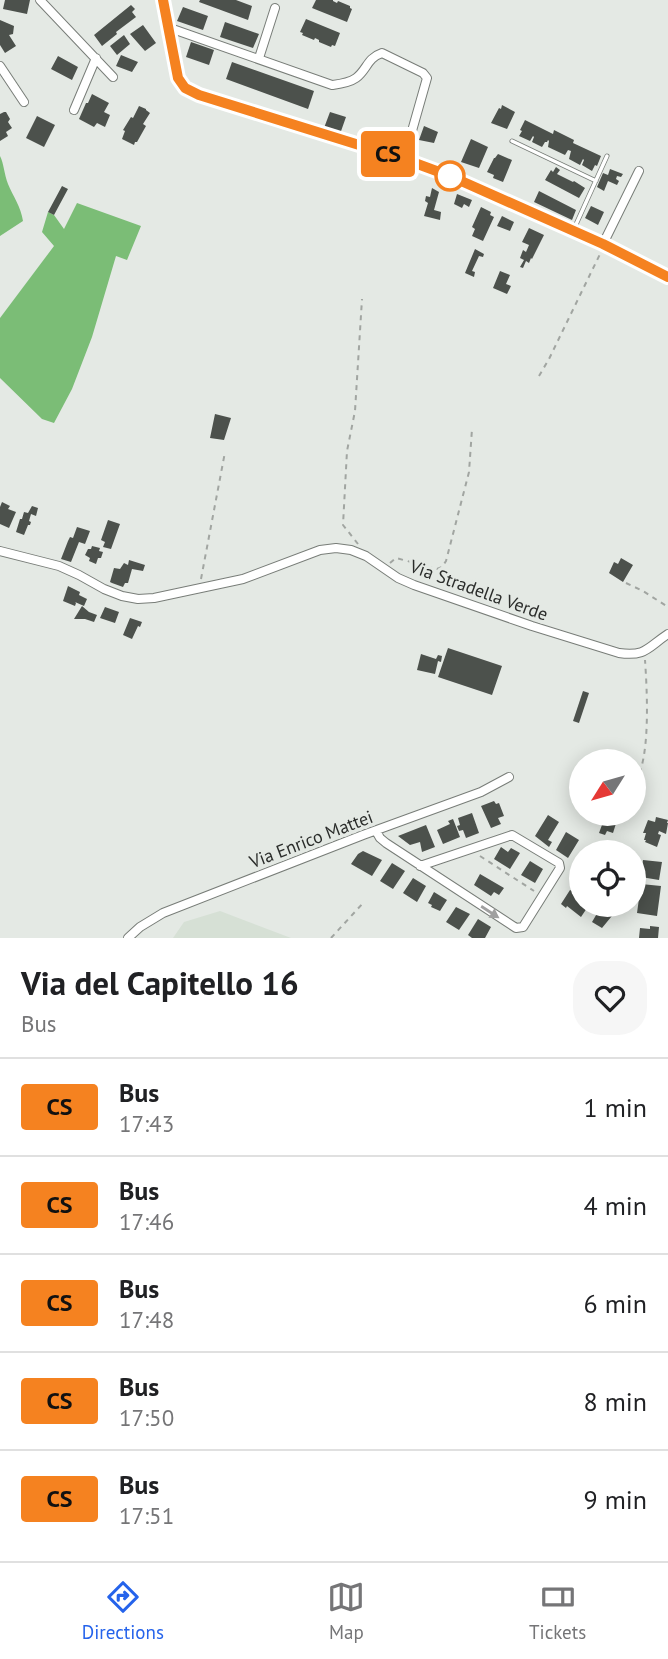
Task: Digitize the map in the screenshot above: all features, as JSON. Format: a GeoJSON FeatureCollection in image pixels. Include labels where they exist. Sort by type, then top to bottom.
{"type":"FeatureCollection","features":[{"type":"Feature","properties":{"kind":"street"},"geometry":{"type":"LineString","coordinates":[[40,0],[113,77]]}},
{"type":"Feature","properties":{"kind":"street"},"geometry":{"type":"LineString","coordinates":[[163,0],[178,78],[185,88],[199,95],[450,176],[604,244],[668,277]]}},
{"type":"Feature","properties":{"kind":"street"},"geometry":{"type":"LineString","coordinates":[[259,58],[275,8]]}},
{"type":"Feature","properties":{"kind":"street"},"geometry":{"type":"LineString","coordinates":[[167,27],[332,85],[356,78],[373,56],[382,53],[423,73],[427,78],[404,159]]}},
{"type":"Feature","properties":{"kind":"street"},"geometry":{"type":"LineString","coordinates":[[75,110],[96,58]]}},
{"type":"Feature","properties":{"kind":"street"},"geometry":{"type":"LineString","coordinates":[[0,66],[24,102]]}},
{"type":"Feature","properties":{"kind":"street"},"geometry":{"type":"LineString","coordinates":[[604,244],[639,171]]}},
{"type":"Feature","properties":{"kind":"street","name":"Via Stradella Verde"},"geometry":{"type":"LineString","coordinates":[[0,551],[59,566],[122,596],[138,599],[232,582],[320,550],[351,550],[414,585],[589,645],[632,655],[643,652]]}},
{"type":"Feature","properties":{"kind":"street"},"geometry":{"type":"LineString","coordinates":[[643,652],[668,634]]}},
{"type":"Feature","properties":{"kind":"street","name":"Via Enrico Mattei"},"geometry":{"type":"LineString","coordinates":[[128,938],[163,913],[481,792],[509,777]]}},
{"type":"Feature","properties":{"kind":"street"},"geometry":{"type":"LineString","coordinates":[[376,831],[386,844],[433,875],[516,928],[523,927],[560,868],[559,863],[512,835],[420,866]]}},
{"type":"Feature","properties":{"kind":"street"},"geometry":{"type":"LineString","coordinates":[[433,875],[438,860]]}},
{"type":"Feature","properties":{"kind":"lane"},"geometry":{"type":"LineString","coordinates":[[512,141],[596,181]]}},
{"type":"Feature","properties":{"kind":"lane"},"geometry":{"type":"LineString","coordinates":[[573,231],[607,156]]}},
{"type":"Feature","properties":{"kind":"path"},"geometry":{"type":"LineString","coordinates":[[539,376],[604,244]]}},
{"type":"Feature","properties":{"kind":"path"},"geometry":{"type":"LineString","coordinates":[[362,299],[355,411],[347,451],[343,525],[366,556]]}},
{"type":"Feature","properties":{"kind":"path"},"geometry":{"type":"LineString","coordinates":[[385,570],[396,558],[438,569],[446,561],[469,472],[472,429]]}},
{"type":"Feature","properties":{"kind":"path"},"geometry":{"type":"LineString","coordinates":[[196,589],[201,578],[225,452]]}},
{"type":"Feature","properties":{"kind":"path"},"geometry":{"type":"LineString","coordinates":[[626,583],[668,607]]}},
{"type":"Feature","properties":{"kind":"path"},"geometry":{"type":"LineString","coordinates":[[643,652],[647,700],[644,749]]}},
{"type":"Feature","properties":{"kind":"path"},"geometry":{"type":"LineString","coordinates":[[473,848],[475,853],[542,896]]}},
{"type":"Feature","properties":{"kind":"path"},"geometry":{"type":"LineString","coordinates":[[331,938],[364,902]]}},
{"type":"Feature","properties":{"kind":"shaded area"},"geometry":{"type":"Polygon","coordinates":[[[220,911],[291,938],[173,938],[184,922],[220,911]]]}},
{"type":"Feature","properties":{"kind":"green space"},"geometry":{"type":"Polygon","coordinates":[[[0,156],[23,221],[0,236],[0,156]]]}},
{"type":"Feature","properties":{"kind":"green space"},"geometry":{"type":"Polygon","coordinates":[[[77,203],[141,226],[127,260],[116,256],[92,337],[72,389],[54,423],[42,419],[0,378],[0,318],[54,246],[42,232],[48,212],[54,215],[64,229],[77,203]]]}},
{"type":"Feature","properties":{"kind":"building"},"geometry":{"type":"Polygon","coordinates":[[[5,0],[30,0],[27,14],[3,9],[5,0]]]}},
{"type":"Feature","properties":{"kind":"building"},"geometry":{"type":"Polygon","coordinates":[[[236,0],[252,6],[248,20],[199,2],[236,0]]]}},
{"type":"Feature","properties":{"kind":"building"},"geometry":{"type":"Polygon","coordinates":[[[316,0],[333,0],[350,6],[352,9],[347,22],[312,8],[316,0]]]}},
{"type":"Feature","properties":{"kind":"building"},"geometry":{"type":"Polygon","coordinates":[[[131,5],[135,9],[132,12],[136,17],[102,46],[94,35],[131,5]]]}},
{"type":"Feature","properties":{"kind":"building"},"geometry":{"type":"Polygon","coordinates":[[[183,7],[208,16],[203,30],[177,21],[183,7]]]}},
{"type":"Feature","properties":{"kind":"building"},"geometry":{"type":"Polygon","coordinates":[[[306,19],[340,33],[335,46],[331,47],[315,38],[314,40],[302,35],[300,32],[306,19]]]}},
{"type":"Feature","properties":{"kind":"building"},"geometry":{"type":"Polygon","coordinates":[[[0,20],[14,26],[13,34],[9,35],[16,46],[5,53],[0,45],[0,20]]]}},
{"type":"Feature","properties":{"kind":"building"},"geometry":{"type":"Polygon","coordinates":[[[225,22],[259,34],[253,48],[220,37],[225,22]]]}},
{"type":"Feature","properties":{"kind":"building"},"geometry":{"type":"Polygon","coordinates":[[[143,25],[156,43],[145,51],[130,34],[143,25]]]}},
{"type":"Feature","properties":{"kind":"building"},"geometry":{"type":"Polygon","coordinates":[[[124,35],[130,44],[117,55],[110,46],[124,35]]]}},
{"type":"Feature","properties":{"kind":"building"},"geometry":{"type":"Polygon","coordinates":[[[191,42],[214,50],[209,65],[186,57],[191,42]]]}},
{"type":"Feature","properties":{"kind":"building"},"geometry":{"type":"Polygon","coordinates":[[[121,55],[138,62],[132,72],[116,66],[121,55]]]}},
{"type":"Feature","properties":{"kind":"building"},"geometry":{"type":"Polygon","coordinates":[[[58,56],[78,67],[72,80],[51,69],[58,56]]]}},
{"type":"Feature","properties":{"kind":"building"},"geometry":{"type":"Polygon","coordinates":[[[232,62],[314,91],[308,109],[226,79],[232,62]]]}},
{"type":"Feature","properties":{"kind":"building"},"geometry":{"type":"Polygon","coordinates":[[[92,94],[109,103],[104,112],[110,115],[105,127],[97,123],[94,127],[79,119],[92,94]]]}},
{"type":"Feature","properties":{"kind":"building"},"geometry":{"type":"Polygon","coordinates":[[[502,105],[515,112],[507,129],[491,123],[502,105]]]}},
{"type":"Feature","properties":{"kind":"building"},"geometry":{"type":"Polygon","coordinates":[[[139,106],[150,113],[143,124],[146,126],[134,145],[122,139],[123,130],[139,106]]]}},
{"type":"Feature","properties":{"kind":"building"},"geometry":{"type":"Polygon","coordinates":[[[4,112],[10,119],[8,122],[12,128],[6,132],[8,136],[0,141],[0,114],[4,112]]]}},
{"type":"Feature","properties":{"kind":"building"},"geometry":{"type":"Polygon","coordinates":[[[330,112],[346,117],[340,134],[324,128],[330,112]]]}},
{"type":"Feature","properties":{"kind":"building"},"geometry":{"type":"Polygon","coordinates":[[[37,116],[55,125],[44,147],[26,138],[37,116]]]}},
{"type":"Feature","properties":{"kind":"building"},"geometry":{"type":"Polygon","coordinates":[[[525,120],[553,134],[554,130],[574,140],[573,143],[601,156],[597,166],[595,165],[592,171],[582,165],[583,159],[580,165],[569,159],[571,151],[568,150],[565,155],[548,147],[548,140],[542,147],[532,142],[533,136],[530,141],[519,136],[525,120]]]}},
{"type":"Feature","properties":{"kind":"building"},"geometry":{"type":"Polygon","coordinates":[[[424,126],[438,132],[434,143],[419,140],[424,126]]]}},
{"type":"Feature","properties":{"kind":"building"},"geometry":{"type":"Polygon","coordinates":[[[471,139],[488,147],[479,168],[461,162],[471,139]]]}},
{"type":"Feature","properties":{"kind":"building"},"geometry":{"type":"Polygon","coordinates":[[[498,154],[512,160],[503,182],[487,172],[498,154]]]}},
{"type":"Feature","properties":{"kind":"building"},"geometry":{"type":"Polygon","coordinates":[[[556,167],[560,170],[557,174],[585,188],[579,198],[545,180],[556,167]]]}},
{"type":"Feature","properties":{"kind":"building"},"geometry":{"type":"Polygon","coordinates":[[[610,169],[623,174],[621,177],[617,176],[617,185],[608,181],[604,191],[597,187],[603,173],[608,175],[610,169]]]}},
{"type":"Feature","properties":{"kind":"building"},"geometry":{"type":"Polygon","coordinates":[[[62,186],[68,189],[54,215],[48,212],[62,186]]]}},
{"type":"Feature","properties":{"kind":"building"},"geometry":{"type":"Polygon","coordinates":[[[432,188],[439,192],[434,210],[441,212],[440,220],[424,216],[428,203],[425,201],[426,196],[430,197],[432,188]]]}},
{"type":"Feature","properties":{"kind":"building"},"geometry":{"type":"Polygon","coordinates":[[[539,191],[576,210],[572,220],[534,202],[539,191]]]}},
{"type":"Feature","properties":{"kind":"building"},"geometry":{"type":"Polygon","coordinates":[[[457,194],[472,200],[469,207],[464,204],[462,208],[454,204],[457,194]]]}},
{"type":"Feature","properties":{"kind":"building"},"geometry":{"type":"Polygon","coordinates":[[[591,206],[604,212],[598,225],[585,218],[591,206]]]}},
{"type":"Feature","properties":{"kind":"building"},"geometry":{"type":"Polygon","coordinates":[[[481,207],[491,212],[490,215],[494,217],[483,241],[472,236],[475,229],[472,227],[481,207]]]}},
{"type":"Feature","properties":{"kind":"building"},"geometry":{"type":"Polygon","coordinates":[[[502,216],[514,222],[510,231],[497,226],[502,216]]]}},
{"type":"Feature","properties":{"kind":"building"},"geometry":{"type":"Polygon","coordinates":[[[529,228],[544,235],[532,259],[529,263],[526,261],[523,268],[520,267],[524,260],[520,258],[529,245],[522,242],[529,228]]]}},
{"type":"Feature","properties":{"kind":"building"},"geometry":{"type":"Polygon","coordinates":[[[475,249],[484,254],[483,257],[479,256],[472,271],[475,272],[474,277],[465,273],[475,249]]]}},
{"type":"Feature","properties":{"kind":"building"},"geometry":{"type":"Polygon","coordinates":[[[500,271],[510,275],[506,284],[511,286],[507,294],[493,288],[500,271]]]}},
{"type":"Feature","properties":{"kind":"building"},"geometry":{"type":"Polygon","coordinates":[[[215,414],[231,418],[224,440],[210,438],[215,414]]]}},
{"type":"Feature","properties":{"kind":"building"},"geometry":{"type":"Polygon","coordinates":[[[2,502],[10,506],[8,509],[16,512],[9,528],[0,524],[2,502]]]}},
{"type":"Feature","properties":{"kind":"building"},"geometry":{"type":"Polygon","coordinates":[[[32,506],[38,508],[36,516],[31,514],[30,525],[24,535],[16,532],[24,512],[28,513],[32,506]]]}},
{"type":"Feature","properties":{"kind":"building"},"geometry":{"type":"Polygon","coordinates":[[[108,520],[120,524],[111,549],[103,547],[105,542],[101,540],[108,520]]]}},
{"type":"Feature","properties":{"kind":"building"},"geometry":{"type":"Polygon","coordinates":[[[77,527],[90,531],[85,544],[79,542],[71,562],[61,559],[70,537],[73,538],[77,527]]]}},
{"type":"Feature","properties":{"kind":"building"},"geometry":{"type":"Polygon","coordinates":[[[92,546],[103,552],[96,564],[89,561],[90,558],[85,555],[92,546]]]}},
{"type":"Feature","properties":{"kind":"building"},"geometry":{"type":"Polygon","coordinates":[[[621,558],[633,565],[623,582],[609,573],[614,562],[618,564],[621,558]]]}},
{"type":"Feature","properties":{"kind":"building"},"geometry":{"type":"Polygon","coordinates":[[[129,560],[145,565],[143,571],[132,569],[128,583],[123,587],[110,582],[114,568],[120,569],[124,563],[128,565],[129,560]]]}},
{"type":"Feature","properties":{"kind":"building"},"geometry":{"type":"Polygon","coordinates":[[[68,586],[87,599],[84,606],[63,601],[68,586]]]}},
{"type":"Feature","properties":{"kind":"building"},"geometry":{"type":"Polygon","coordinates":[[[82,606],[97,615],[94,622],[74,619],[82,606]]]}},
{"type":"Feature","properties":{"kind":"building"},"geometry":{"type":"Polygon","coordinates":[[[105,607],[119,612],[115,623],[100,618],[105,607]]]}},
{"type":"Feature","properties":{"kind":"building"},"geometry":{"type":"Polygon","coordinates":[[[130,618],[142,622],[132,639],[123,635],[130,618]]]}},
{"type":"Feature","properties":{"kind":"building"},"geometry":{"type":"Polygon","coordinates":[[[448,648],[502,666],[492,695],[438,677],[448,648]]]}},
{"type":"Feature","properties":{"kind":"building"},"geometry":{"type":"Polygon","coordinates":[[[421,654],[436,659],[438,655],[442,656],[435,674],[417,670],[421,654]]]}},
{"type":"Feature","properties":{"kind":"building"},"geometry":{"type":"Polygon","coordinates":[[[583,691],[589,693],[579,723],[573,721],[583,691]]]}},
{"type":"Feature","properties":{"kind":"building"},"geometry":{"type":"Polygon","coordinates":[[[494,801],[499,803],[504,816],[498,818],[501,824],[491,828],[481,806],[494,801]]]}},
{"type":"Feature","properties":{"kind":"building"},"geometry":{"type":"Polygon","coordinates":[[[472,813],[479,833],[466,838],[463,830],[459,831],[457,826],[460,825],[458,818],[472,813]]]}},
{"type":"Feature","properties":{"kind":"building"},"geometry":{"type":"Polygon","coordinates":[[[548,815],[559,822],[548,840],[552,842],[549,847],[535,836],[548,815]]]}},
{"type":"Feature","properties":{"kind":"building"},"geometry":{"type":"Polygon","coordinates":[[[656,817],[668,820],[666,834],[659,831],[658,834],[661,835],[657,847],[646,842],[646,833],[643,833],[648,820],[655,822],[656,817]]]}},
{"type":"Feature","properties":{"kind":"building"},"geometry":{"type":"Polygon","coordinates":[[[453,819],[460,837],[443,844],[437,830],[450,824],[448,821],[453,819]]]}},
{"type":"Feature","properties":{"kind":"building"},"geometry":{"type":"Polygon","coordinates":[[[426,825],[435,847],[422,852],[420,842],[410,845],[398,836],[426,825]]]}},
{"type":"Feature","properties":{"kind":"building"},"geometry":{"type":"Polygon","coordinates":[[[602,826],[615,826],[613,833],[599,833],[602,826]]]}},
{"type":"Feature","properties":{"kind":"building"},"geometry":{"type":"Polygon","coordinates":[[[566,832],[579,840],[569,840],[568,858],[556,850],[566,832]]]}},
{"type":"Feature","properties":{"kind":"building"},"geometry":{"type":"Polygon","coordinates":[[[501,847],[508,852],[511,848],[520,853],[510,869],[494,859],[501,847]]]}},
{"type":"Feature","properties":{"kind":"building"},"geometry":{"type":"Polygon","coordinates":[[[363,851],[382,860],[372,876],[351,864],[363,851]]]}},
{"type":"Feature","properties":{"kind":"building"},"geometry":{"type":"Polygon","coordinates":[[[646,860],[662,862],[659,880],[646,878],[646,860]]]}},
{"type":"Feature","properties":{"kind":"building"},"geometry":{"type":"Polygon","coordinates":[[[530,861],[543,869],[535,883],[521,875],[530,861]]]}},
{"type":"Feature","properties":{"kind":"building"},"geometry":{"type":"Polygon","coordinates":[[[392,863],[405,871],[393,889],[380,881],[392,863]]]}},
{"type":"Feature","properties":{"kind":"building"},"geometry":{"type":"Polygon","coordinates":[[[480,874],[504,888],[499,895],[494,892],[491,896],[474,885],[480,874]]]}},
{"type":"Feature","properties":{"kind":"building"},"geometry":{"type":"Polygon","coordinates":[[[413,878],[426,886],[417,902],[403,893],[413,878]]]}},
{"type":"Feature","properties":{"kind":"building"},"geometry":{"type":"Polygon","coordinates":[[[646,884],[661,886],[657,916],[646,914],[646,884]]]}},
{"type":"Feature","properties":{"kind":"building"},"geometry":{"type":"Polygon","coordinates":[[[434,892],[447,900],[440,911],[428,903],[434,892]]]}},
{"type":"Feature","properties":{"kind":"building"},"geometry":{"type":"Polygon","coordinates":[[[569,892],[569,908],[561,904],[569,892]]]}},
{"type":"Feature","properties":{"kind":"building"},"geometry":{"type":"Polygon","coordinates":[[[456,907],[470,914],[459,930],[446,922],[456,907]]]}},
{"type":"Feature","properties":{"kind":"building"},"geometry":{"type":"Polygon","coordinates":[[[595,917],[611,917],[602,928],[592,922],[595,917]]]}},
{"type":"Feature","properties":{"kind":"building"},"geometry":{"type":"Polygon","coordinates":[[[478,919],[491,927],[485,938],[472,938],[468,935],[478,919]]]}},
{"type":"Feature","properties":{"kind":"building"},"geometry":{"type":"Polygon","coordinates":[[[650,926],[659,927],[658,938],[639,938],[640,928],[650,929],[650,926]]]}},
{"type":"Feature","properties":{"kind":"bus line","name":"CS"},"geometry":{"type":"LineString","coordinates":[[163,0],[174,66],[185,88],[199,95],[450,176],[603,244],[668,277]]}}]}
